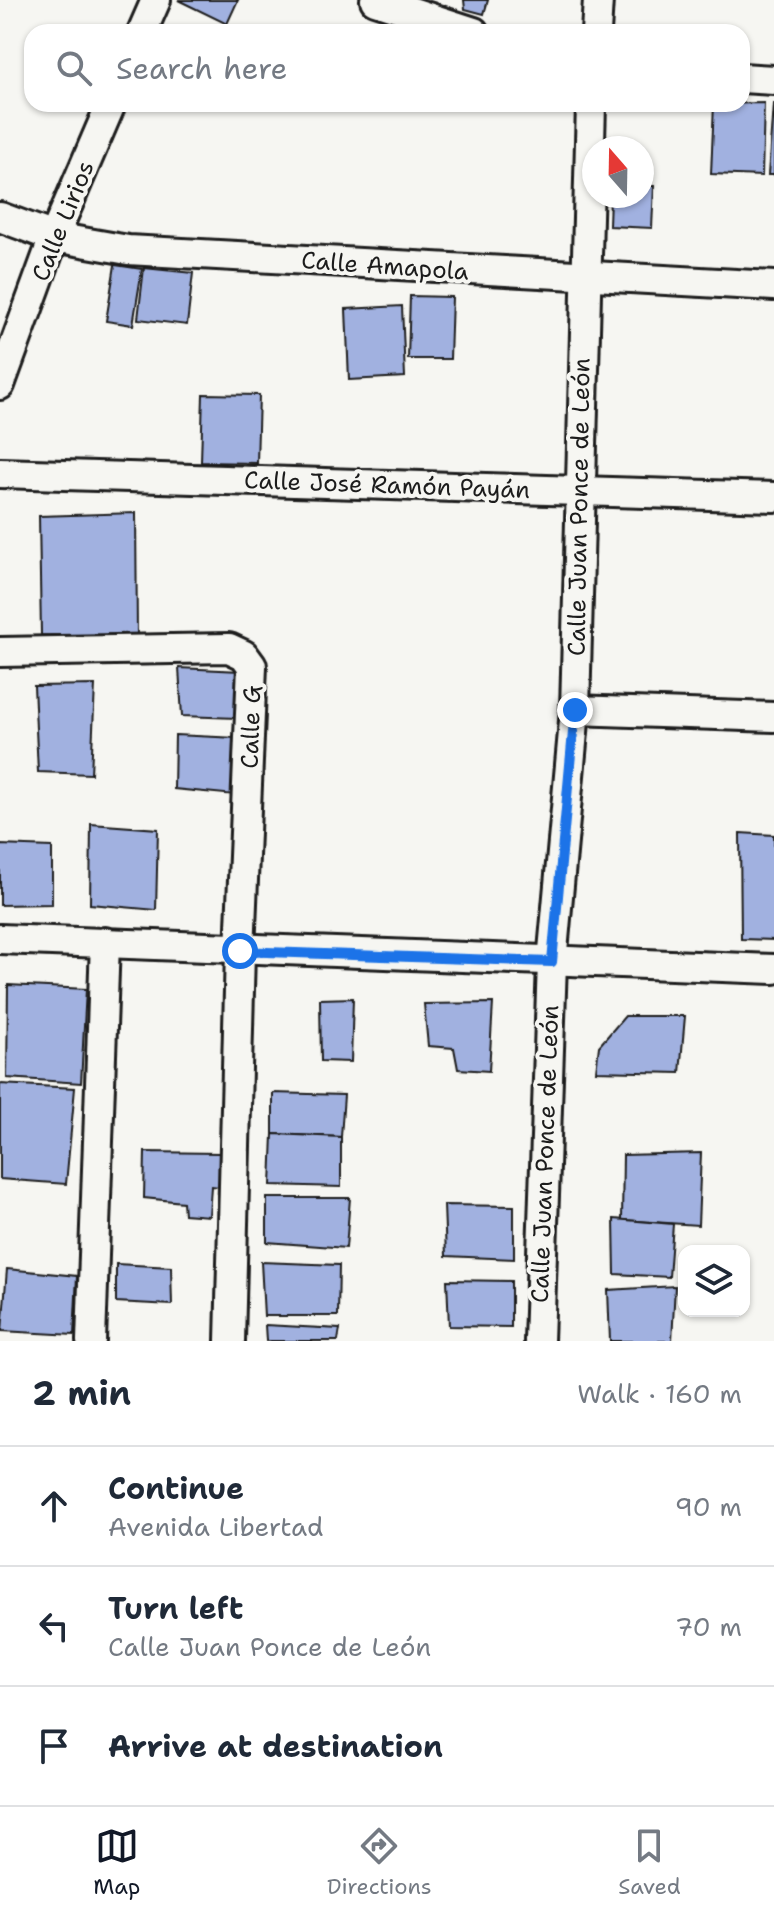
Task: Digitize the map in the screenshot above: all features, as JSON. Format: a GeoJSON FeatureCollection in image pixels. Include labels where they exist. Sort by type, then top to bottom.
{"type":"FeatureCollection","features":[{"type":"Feature","properties":{"kind":"street"},"geometry":{"type":"LineString","coordinates":[[146,24],[156,0]]}},
{"type":"Feature","properties":{"kind":"street"},"geometry":{"type":"LineString","coordinates":[[375,0],[449,24]]}},
{"type":"Feature","properties":{"kind":"street"},"geometry":{"type":"LineString","coordinates":[[596,24],[598,0]]}},
{"type":"Feature","properties":{"kind":"street"},"geometry":{"type":"LineString","coordinates":[[750,78],[774,80]]}},
{"type":"Feature","properties":{"kind":"street","name":"Calle Lirios"},"geometry":{"type":"LineString","coordinates":[[0,385],[54,237],[108,112]]}},
{"type":"Feature","properties":{"kind":"street","name":"Calle Juan Ponce de León"},"geometry":{"type":"LineString","coordinates":[[539,1341],[552,962],[575,710],[591,112]]}},
{"type":"Feature","properties":{"kind":"street","name":"Calle Amapola"},"geometry":{"type":"LineString","coordinates":[[0,217],[54,237],[128,250],[584,278],[774,286]]}},
{"type":"Feature","properties":{"kind":"street","name":"Calle José Ramón Payán"},"geometry":{"type":"LineString","coordinates":[[0,473],[774,497]]}},
{"type":"Feature","properties":{"kind":"street","name":"Calle G"},"geometry":{"type":"LineString","coordinates":[[0,652],[229,648],[244,655],[252,666],[254,680],[240,951],[230,1341]]}},
{"type":"Feature","properties":{"kind":"street"},"geometry":{"type":"LineString","coordinates":[[575,710],[774,717]]}},
{"type":"Feature","properties":{"kind":"street"},"geometry":{"type":"LineString","coordinates":[[0,939],[240,951],[774,969]]}},
{"type":"Feature","properties":{"kind":"street"},"geometry":{"type":"LineString","coordinates":[[91,1341],[105,942]]}},
{"type":"Feature","properties":{"kind":"building"},"geometry":{"type":"Polygon","coordinates":[[[178,0],[238,0],[227,24],[178,0]]]}},
{"type":"Feature","properties":{"kind":"building"},"geometry":{"type":"Polygon","coordinates":[[[464,0],[488,0],[484,14],[465,9],[464,0]]]}},
{"type":"Feature","properties":{"kind":"building"},"geometry":{"type":"Polygon","coordinates":[[[750,103],[764,103],[762,176],[711,174],[714,112],[750,112],[750,103]]]}},
{"type":"Feature","properties":{"kind":"building"},"geometry":{"type":"Polygon","coordinates":[[[773,104],[774,175],[768,175],[773,104]]]}},
{"type":"Feature","properties":{"kind":"building"},"geometry":{"type":"Polygon","coordinates":[[[610,208],[653,208],[652,228],[609,226],[610,208]]]}},
{"type":"Feature","properties":{"kind":"building"},"geometry":{"type":"Polygon","coordinates":[[[115,265],[142,269],[133,325],[106,321],[115,265]]]}},
{"type":"Feature","properties":{"kind":"building"},"geometry":{"type":"Polygon","coordinates":[[[144,268],[193,273],[187,325],[138,319],[144,268]]]}},
{"type":"Feature","properties":{"kind":"building"},"geometry":{"type":"Polygon","coordinates":[[[410,296],[452,297],[450,359],[408,359],[410,296]]]}},
{"type":"Feature","properties":{"kind":"building"},"geometry":{"type":"Polygon","coordinates":[[[402,306],[405,377],[349,380],[346,309],[402,306]]]}},
{"type":"Feature","properties":{"kind":"building"},"geometry":{"type":"Polygon","coordinates":[[[203,394],[259,395],[257,463],[201,462],[203,394]]]}},
{"type":"Feature","properties":{"kind":"building"},"geometry":{"type":"Polygon","coordinates":[[[136,513],[137,637],[41,635],[39,516],[136,513]]]}},
{"type":"Feature","properties":{"kind":"building"},"geometry":{"type":"Polygon","coordinates":[[[179,668],[240,671],[237,718],[182,716],[179,668]]]}},
{"type":"Feature","properties":{"kind":"building"},"geometry":{"type":"Polygon","coordinates":[[[95,685],[91,774],[38,772],[34,686],[95,685]]]}},
{"type":"Feature","properties":{"kind":"building"},"geometry":{"type":"Polygon","coordinates":[[[175,735],[237,738],[235,795],[174,789],[175,735]]]}},
{"type":"Feature","properties":{"kind":"building"},"geometry":{"type":"Polygon","coordinates":[[[91,824],[158,829],[156,910],[90,904],[91,824]]]}},
{"type":"Feature","properties":{"kind":"building"},"geometry":{"type":"Polygon","coordinates":[[[740,833],[774,835],[774,940],[741,939],[740,833]]]}},
{"type":"Feature","properties":{"kind":"building"},"geometry":{"type":"Polygon","coordinates":[[[0,845],[52,847],[52,904],[0,905],[0,845]]]}},
{"type":"Feature","properties":{"kind":"building"},"geometry":{"type":"Polygon","coordinates":[[[8,985],[86,989],[81,1083],[7,1078],[8,985]]]}},
{"type":"Feature","properties":{"kind":"building"},"geometry":{"type":"Polygon","coordinates":[[[353,998],[351,1062],[321,1061],[320,999],[353,998]]]}},
{"type":"Feature","properties":{"kind":"building"},"geometry":{"type":"Polygon","coordinates":[[[493,1003],[489,1071],[458,1069],[454,1048],[428,1046],[424,1004],[493,1003]]]}},
{"type":"Feature","properties":{"kind":"building"},"geometry":{"type":"Polygon","coordinates":[[[625,1016],[685,1016],[680,1073],[596,1071],[599,1046],[625,1016]]]}},
{"type":"Feature","properties":{"kind":"building"},"geometry":{"type":"Polygon","coordinates":[[[0,1084],[75,1088],[66,1184],[0,1179],[0,1084]]]}},
{"type":"Feature","properties":{"kind":"building"},"geometry":{"type":"Polygon","coordinates":[[[273,1093],[344,1095],[341,1137],[273,1134],[273,1093]]]}},
{"type":"Feature","properties":{"kind":"building"},"geometry":{"type":"Polygon","coordinates":[[[273,1134],[341,1137],[341,1187],[271,1185],[273,1134]]]}},
{"type":"Feature","properties":{"kind":"building"},"geometry":{"type":"Polygon","coordinates":[[[145,1152],[220,1153],[221,1187],[211,1186],[209,1216],[184,1214],[183,1202],[144,1198],[145,1152]]]}},
{"type":"Feature","properties":{"kind":"building"},"geometry":{"type":"Polygon","coordinates":[[[701,1153],[698,1225],[622,1220],[623,1155],[701,1153]]]}},
{"type":"Feature","properties":{"kind":"building"},"geometry":{"type":"Polygon","coordinates":[[[267,1198],[350,1198],[346,1248],[267,1242],[267,1198]]]}},
{"type":"Feature","properties":{"kind":"building"},"geometry":{"type":"Polygon","coordinates":[[[444,1205],[514,1206],[514,1259],[446,1256],[444,1205]]]}},
{"type":"Feature","properties":{"kind":"building"},"geometry":{"type":"Polygon","coordinates":[[[614,1219],[673,1224],[669,1277],[615,1274],[614,1219]]]}},
{"type":"Feature","properties":{"kind":"building"},"geometry":{"type":"Polygon","coordinates":[[[261,1262],[339,1265],[338,1316],[264,1316],[261,1262]]]}},
{"type":"Feature","properties":{"kind":"building"},"geometry":{"type":"Polygon","coordinates":[[[116,1264],[171,1267],[172,1305],[116,1302],[116,1264]]]}},
{"type":"Feature","properties":{"kind":"building"},"geometry":{"type":"Polygon","coordinates":[[[7,1269],[77,1276],[74,1335],[2,1331],[7,1269]]]}},
{"type":"Feature","properties":{"kind":"building"},"geometry":{"type":"Polygon","coordinates":[[[447,1280],[511,1281],[511,1327],[449,1326],[447,1280]]]}},
{"type":"Feature","properties":{"kind":"building"},"geometry":{"type":"Polygon","coordinates":[[[675,1286],[672,1341],[610,1341],[608,1290],[675,1286]]]}},
{"type":"Feature","properties":{"kind":"building"},"geometry":{"type":"Polygon","coordinates":[[[265,1325],[340,1329],[338,1341],[266,1341],[265,1325]]]}},
{"type":"Feature","properties":{"kind":"route"},"geometry":{"type":"LineString","coordinates":[[240,951],[552,962],[575,710]]}}]}
